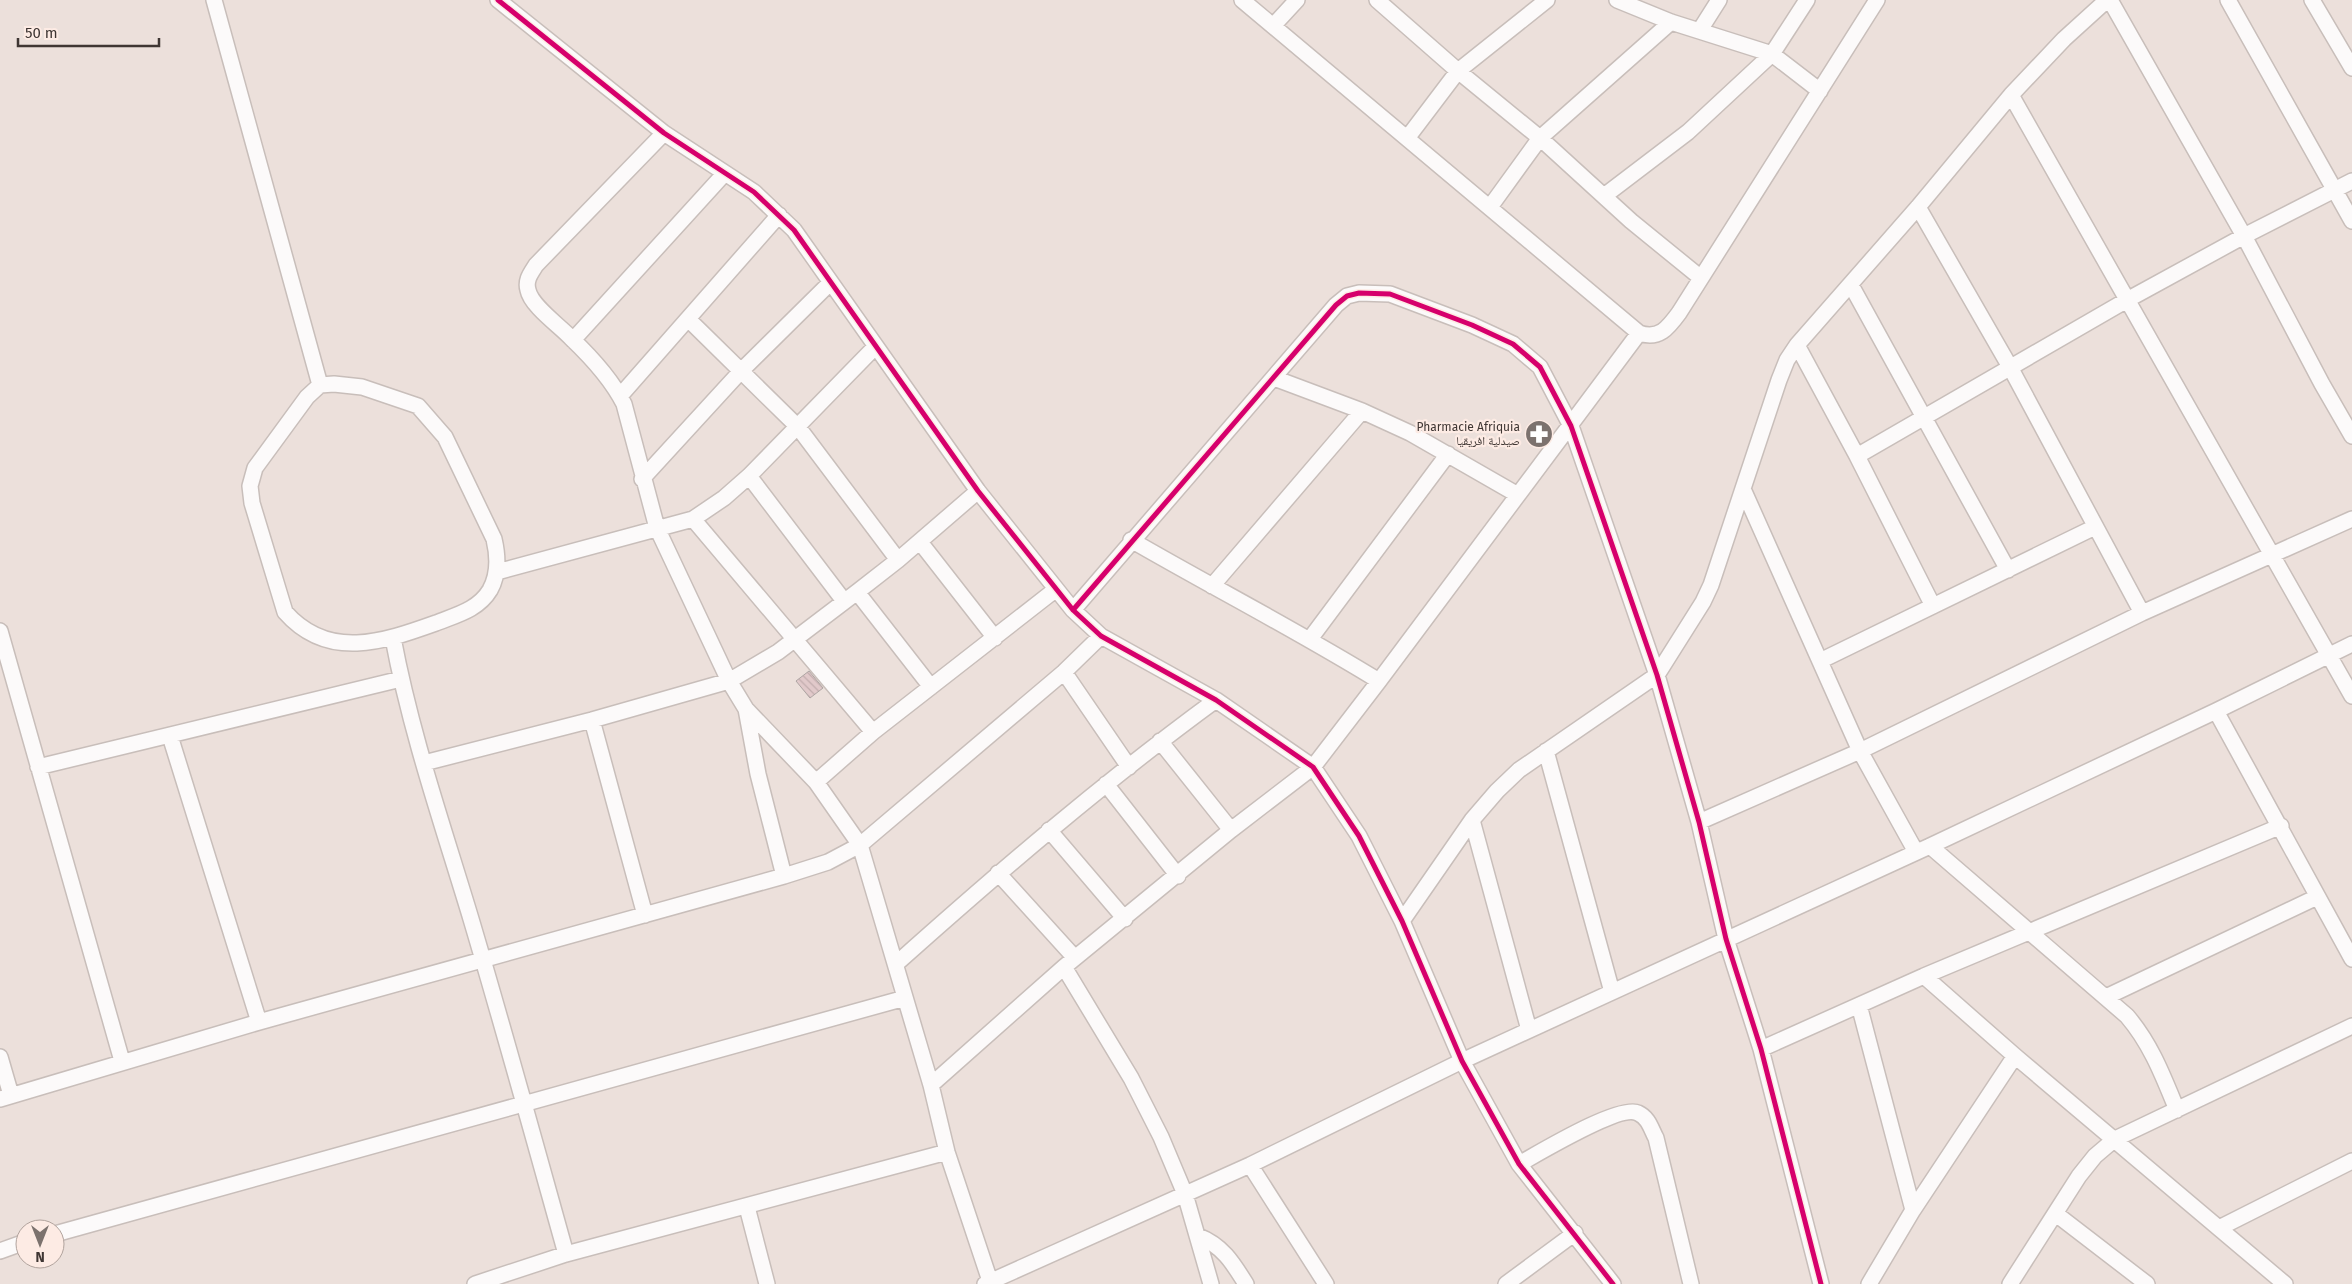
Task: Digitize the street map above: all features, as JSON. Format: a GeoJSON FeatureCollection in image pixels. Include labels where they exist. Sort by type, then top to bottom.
{"type":"FeatureCollection","features":[{"type":"Feature","properties":{"kind":"street"},"geometry":{"type":"LineString","coordinates":[[214,0],[320,385]]}},
{"type":"Feature","properties":{"kind":"street"},"geometry":{"type":"LineString","coordinates":[[498,0],[664,133],[754,192],[794,230],[978,491],[1055,590],[1073,610],[1101,636],[1216,700],[1313,767],[1359,836],[1402,921],[1462,1061],[1519,1164],[1613,1284]]}},
{"type":"Feature","properties":{"kind":"street"},"geometry":{"type":"LineString","coordinates":[[1242,0],[1408,136],[1640,333],[1647,336],[1658,334],[1671,324],[1877,0]]}},
{"type":"Feature","properties":{"kind":"street"},"geometry":{"type":"LineString","coordinates":[[1273,26],[1296,0]]}},
{"type":"Feature","properties":{"kind":"street"},"geometry":{"type":"LineString","coordinates":[[1408,136],[1458,71],[1547,0]]}},
{"type":"Feature","properties":{"kind":"street"},"geometry":{"type":"LineString","coordinates":[[1617,0],[1672,22],[1772,54],[1820,91]]}},
{"type":"Feature","properties":{"kind":"street"},"geometry":{"type":"LineString","coordinates":[[1700,30],[1719,0]]}},
{"type":"Feature","properties":{"kind":"street"},"geometry":{"type":"LineString","coordinates":[[1604,196],[1688,132],[1772,54],[1806,0]]}},
{"type":"Feature","properties":{"kind":"street"},"geometry":{"type":"LineString","coordinates":[[1402,921],[1472,820],[1497,791],[1519,770],[1657,676],[1707,593],[1744,489],[1779,380],[1787,360],[1797,345],[1918,207],[2010,95],[2064,39],[2108,0],[2244,236],[2322,384],[2352,436]]}},
{"type":"Feature","properties":{"kind":"street"},"geometry":{"type":"LineString","coordinates":[[2228,0],[2352,221]]}},
{"type":"Feature","properties":{"kind":"street"},"geometry":{"type":"LineString","coordinates":[[2312,0],[2352,68]]}},
{"type":"Feature","properties":{"kind":"street"},"geometry":{"type":"LineString","coordinates":[[1385,2],[1458,71],[1540,138],[1649,236],[1701,278]]}},
{"type":"Feature","properties":{"kind":"street"},"geometry":{"type":"LineString","coordinates":[[1490,207],[1540,138],[1672,22]]}},
{"type":"Feature","properties":{"kind":"street"},"geometry":{"type":"LineString","coordinates":[[2010,95],[2352,696]]}},
{"type":"Feature","properties":{"kind":"street"},"geometry":{"type":"LineString","coordinates":[[664,133],[536,265],[529,276],[527,289],[534,302],[573,340],[616,388],[620,396],[642,479],[658,528],[729,681],[746,709],[816,782],[860,845],[931,1085],[947,1152],[988,1283],[1250,1165],[1462,1061],[1923,849],[2216,711],[2352,644]]}},
{"type":"Feature","properties":{"kind":"street"},"geometry":{"type":"LineString","coordinates":[[573,340],[725,173]]}},
{"type":"Feature","properties":{"kind":"street"},"geometry":{"type":"LineString","coordinates":[[1857,456],[2127,300],[2244,236],[2352,181]]}},
{"type":"Feature","properties":{"kind":"street"},"geometry":{"type":"LineString","coordinates":[[1918,207],[2010,367],[2142,613]]}},
{"type":"Feature","properties":{"kind":"street"},"geometry":{"type":"LineString","coordinates":[[620,396],[779,215]]}},
{"type":"Feature","properties":{"kind":"street"},"geometry":{"type":"LineString","coordinates":[[642,479],[741,371],[830,283]]}},
{"type":"Feature","properties":{"kind":"street"},"geometry":{"type":"LineString","coordinates":[[1851,285],[2008,570]]}},
{"type":"Feature","properties":{"kind":"street"},"geometry":{"type":"LineString","coordinates":[[1073,610],[1131,540],[1274,378],[1336,304],[1347,296],[1359,293],[1390,294],[1472,325],[1513,344],[1540,367],[1571,426],[1657,676],[1699,822],[1726,939],[1761,1049],[1821,1284]]}},
{"type":"Feature","properties":{"kind":"street"},"geometry":{"type":"LineString","coordinates":[[688,319],[798,427],[898,560]]}},
{"type":"Feature","properties":{"kind":"street"},"geometry":{"type":"LineString","coordinates":[[931,1085],[1070,963],[1178,876],[1231,830],[1313,767],[1640,333]]}},
{"type":"Feature","properties":{"kind":"street"},"geometry":{"type":"LineString","coordinates":[[1797,345],[1857,456],[1933,606]]}},
{"type":"Feature","properties":{"kind":"street"},"geometry":{"type":"LineString","coordinates":[[497,572],[693,519],[724,498],[749,476],[875,347]]}},
{"type":"Feature","properties":{"kind":"street"},"geometry":{"type":"LineString","coordinates":[[1274,378],[1362,411],[1448,454],[1518,495]]}},
{"type":"Feature","properties":{"kind":"street"},"geometry":{"type":"LineString","coordinates":[[334,384],[362,387],[418,406],[445,437],[494,539],[498,554],[497,572],[490,589],[482,600],[470,610],[394,638],[362,643],[337,642],[314,636],[296,625],[285,612],[258,522],[250,486],[255,468],[295,411],[320,385],[334,384]]}},
{"type":"Feature","properties":{"kind":"street"},"geometry":{"type":"LineString","coordinates":[[1212,586],[1362,411]]}},
{"type":"Feature","properties":{"kind":"street"},"geometry":{"type":"LineString","coordinates":[[1310,639],[1448,454]]}},
{"type":"Feature","properties":{"kind":"street"},"geometry":{"type":"LineString","coordinates":[[749,476],[850,596],[931,687]]}},
{"type":"Feature","properties":{"kind":"street"},"geometry":{"type":"LineString","coordinates":[[1744,489],[1860,751],[1923,849],[2030,932],[2127,1016],[2144,1035],[2154,1054],[2177,1110]]}},
{"type":"Feature","properties":{"kind":"street"},"geometry":{"type":"LineString","coordinates":[[424,763],[592,720],[729,681],[755,667],[796,638],[898,560],[978,491]]}},
{"type":"Feature","properties":{"kind":"street"},"geometry":{"type":"LineString","coordinates":[[693,519],[796,638],[873,732]]}},
{"type":"Feature","properties":{"kind":"street"},"geometry":{"type":"LineString","coordinates":[[1699,822],[1860,751],[2142,613],[2271,553],[2352,519]]}},
{"type":"Feature","properties":{"kind":"street"},"geometry":{"type":"LineString","coordinates":[[1820,661],[2095,527]]}},
{"type":"Feature","properties":{"kind":"street"},"geometry":{"type":"LineString","coordinates":[[1131,540],[1310,639],[1379,681]]}},
{"type":"Feature","properties":{"kind":"street"},"geometry":{"type":"LineString","coordinates":[[920,542],[995,638]]}},
{"type":"Feature","properties":{"kind":"street"},"geometry":{"type":"LineString","coordinates":[[816,782],[873,732],[1055,590]]}},
{"type":"Feature","properties":{"kind":"street"},"geometry":{"type":"LineString","coordinates":[[0,631],[3,650],[122,1061]]}},
{"type":"Feature","properties":{"kind":"street"},"geometry":{"type":"LineString","coordinates":[[0,1057],[6,1097],[122,1061],[784,876],[828,862],[860,845],[1064,672],[1101,636]]}},
{"type":"Feature","properties":{"kind":"street"},"geometry":{"type":"LineString","coordinates":[[394,638],[401,679],[424,763],[484,960],[566,1254]]}},
{"type":"Feature","properties":{"kind":"street"},"geometry":{"type":"LineString","coordinates":[[1064,672],[1129,767]]}},
{"type":"Feature","properties":{"kind":"street"},"geometry":{"type":"LineString","coordinates":[[38,767],[401,679]]}},
{"type":"Feature","properties":{"kind":"street"},"geometry":{"type":"LineString","coordinates":[[896,964],[1049,830],[1160,741],[1216,700]]}},
{"type":"Feature","properties":{"kind":"street"},"geometry":{"type":"LineString","coordinates":[[746,709],[758,774],[784,876]]}},
{"type":"Feature","properties":{"kind":"street"},"geometry":{"type":"LineString","coordinates":[[2216,711],[2281,826],[2317,897],[2352,959]]}},
{"type":"Feature","properties":{"kind":"street"},"geometry":{"type":"LineString","coordinates":[[592,720],[644,915]]}},
{"type":"Feature","properties":{"kind":"street"},"geometry":{"type":"LineString","coordinates":[[170,736],[259,1022]]}},
{"type":"Feature","properties":{"kind":"street"},"geometry":{"type":"LineString","coordinates":[[1160,741],[1231,830]]}},
{"type":"Feature","properties":{"kind":"street"},"geometry":{"type":"LineString","coordinates":[[1546,751],[1612,992]]}},
{"type":"Feature","properties":{"kind":"street"},"geometry":{"type":"LineString","coordinates":[[1106,784],[1178,876]]}},
{"type":"Feature","properties":{"kind":"street"},"geometry":{"type":"LineString","coordinates":[[1472,820],[1529,1030]]}},
{"type":"Feature","properties":{"kind":"street"},"geometry":{"type":"LineString","coordinates":[[1761,1049],[1924,976],[2281,826]]}},
{"type":"Feature","properties":{"kind":"street"},"geometry":{"type":"LineString","coordinates":[[1049,830],[1125,919]]}},
{"type":"Feature","properties":{"kind":"street"},"geometry":{"type":"LineString","coordinates":[[998,873],[1070,963],[1132,1078],[1185,1194],[1212,1284]]}},
{"type":"Feature","properties":{"kind":"street"},"geometry":{"type":"LineString","coordinates":[[2106,997],[2317,897]]}},
{"type":"Feature","properties":{"kind":"street"},"geometry":{"type":"LineString","coordinates":[[1924,976],[2015,1056],[2285,1284]]}},
{"type":"Feature","properties":{"kind":"street"},"geometry":{"type":"LineString","coordinates":[[65,1231],[905,998]]}},
{"type":"Feature","properties":{"kind":"street"},"geometry":{"type":"LineString","coordinates":[[1859,1005],[1913,1210]]}},
{"type":"Feature","properties":{"kind":"street"},"geometry":{"type":"LineString","coordinates":[[2010,1284],[2079,1176],[2095,1156],[2115,1140],[2352,1026]]}},
{"type":"Feature","properties":{"kind":"street"},"geometry":{"type":"LineString","coordinates":[[1869,1284],[1913,1210],[2015,1056]]}},
{"type":"Feature","properties":{"kind":"street"},"geometry":{"type":"LineString","coordinates":[[1519,1164],[1608,1117],[1626,1111],[1638,1113],[1648,1121],[1656,1138],[1691,1284]]}},
{"type":"Feature","properties":{"kind":"street"},"geometry":{"type":"LineString","coordinates":[[475,1284],[566,1254],[947,1152]]}},
{"type":"Feature","properties":{"kind":"street"},"geometry":{"type":"LineString","coordinates":[[2218,1228],[2352,1162]]}},
{"type":"Feature","properties":{"kind":"street"},"geometry":{"type":"LineString","coordinates":[[1250,1165],[1326,1284]]}},
{"type":"Feature","properties":{"kind":"street"},"geometry":{"type":"LineString","coordinates":[[747,1207],[767,1284]]}},
{"type":"Feature","properties":{"kind":"street"},"geometry":{"type":"LineString","coordinates":[[2056,1214],[2145,1283]]}},
{"type":"Feature","properties":{"kind":"street"},"geometry":{"type":"LineString","coordinates":[[1506,1284],[1575,1234]]}},
{"type":"Feature","properties":{"kind":"street"},"geometry":{"type":"LineString","coordinates":[[1198,1236],[1212,1241],[1224,1251],[1246,1284]]}},
{"type":"Feature","properties":{"kind":"street"},"geometry":{"type":"LineString","coordinates":[[0,1251],[15,1246]]}},
{"type":"Feature","properties":{"kind":"building"},"geometry":{"type":"Polygon","coordinates":[[[809,671],[823,688],[810,698],[796,681],[809,671]]]}},
{"type":"Feature","properties":{"kind":"cycle path"},"geometry":{"type":"LineString","coordinates":[[498,0],[664,133],[754,192],[794,230],[978,491],[1073,610],[1101,636],[1216,700],[1313,767],[1359,836],[1402,921],[1462,1061],[1519,1164],[1613,1284]]}},
{"type":"Feature","properties":{"kind":"cycle path"},"geometry":{"type":"LineString","coordinates":[[1073,610],[1336,305],[1347,296],[1359,293],[1390,294],[1472,325],[1513,344],[1540,367],[1571,426],[1657,675],[1699,822],[1726,939],[1761,1049],[1821,1284]]}},
{"type":"Feature","properties":{"kind":"place","name":"Pharmacie Afriquia صيدلية افريقيا"},"geometry":{"type":"Point","coordinates":[1539,434]}}]}
